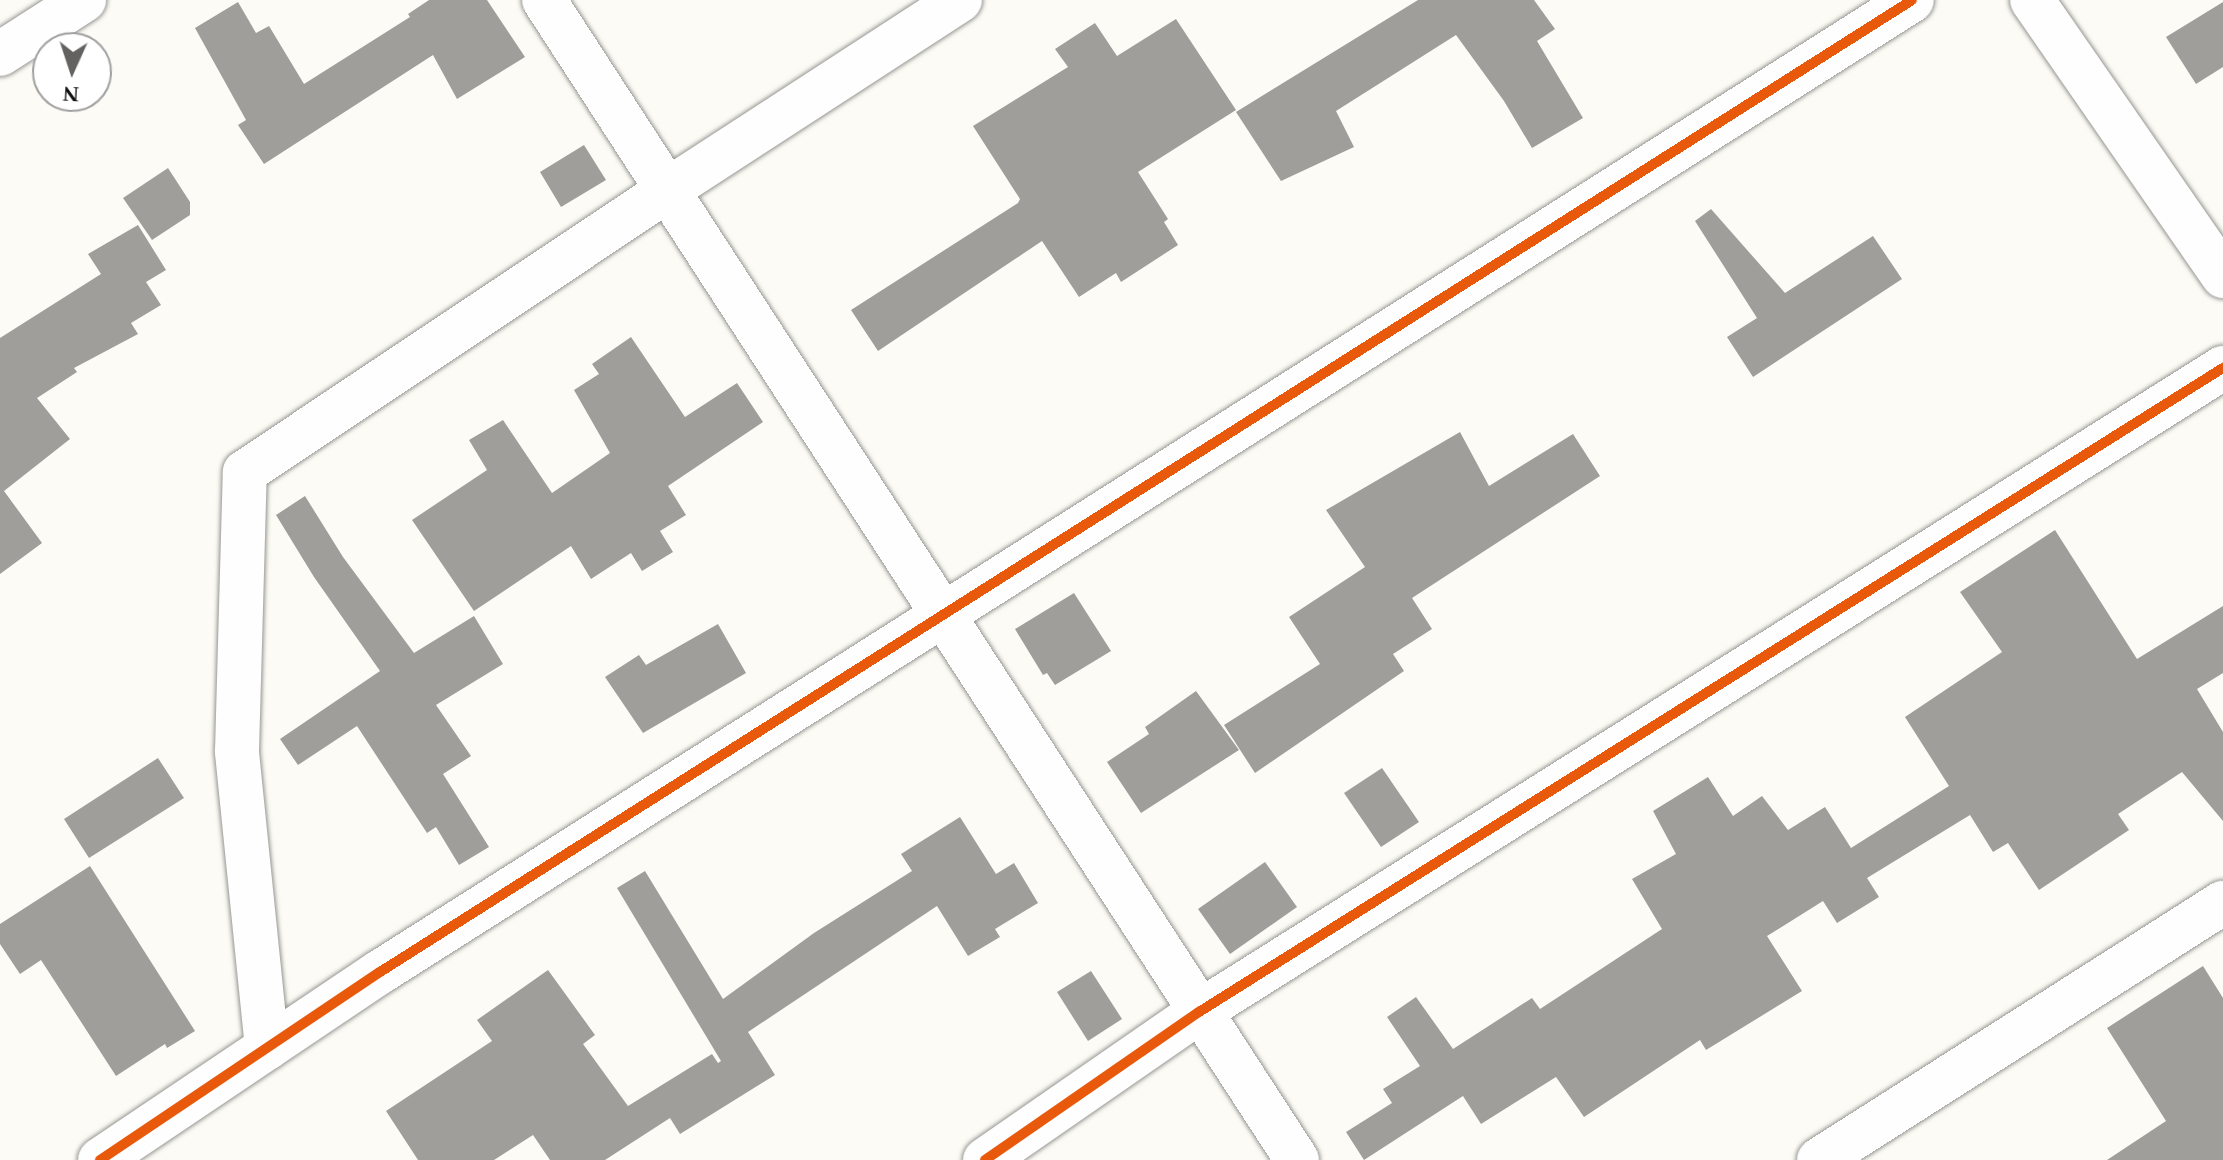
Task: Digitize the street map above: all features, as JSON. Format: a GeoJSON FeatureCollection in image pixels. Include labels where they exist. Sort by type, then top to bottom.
{"type":"FeatureCollection","features":[{"type":"Feature","properties":{"kind":"street"},"geometry":{"type":"LineString","coordinates":[[0,54],[84,0]]}},
{"type":"Feature","properties":{"kind":"street"},"geometry":{"type":"LineString","coordinates":[[544,0],[1297,1160]]}},
{"type":"Feature","properties":{"kind":"street"},"geometry":{"type":"LineString","coordinates":[[267,1048],[237,751],[245,472],[669,189],[960,0]]}},
{"type":"Feature","properties":{"kind":"street"},"geometry":{"type":"LineString","coordinates":[[100,1160],[380,972],[1912,0]]}},
{"type":"Feature","properties":{"kind":"street"},"geometry":{"type":"LineString","coordinates":[[2032,0],[2223,276]]}},
{"type":"Feature","properties":{"kind":"street"},"geometry":{"type":"LineString","coordinates":[[985,1160],[1199,1012],[2223,368]]}},
{"type":"Feature","properties":{"kind":"street"},"geometry":{"type":"LineString","coordinates":[[1819,1160],[2223,903]]}},
{"type":"Feature","properties":{"kind":"building"},"geometry":{"type":"Polygon","coordinates":[[[429,0],[487,0],[525,57],[457,99],[433,55],[264,164],[238,125],[246,120],[195,28],[238,2],[256,33],[269,26],[304,84],[410,17],[408,14],[429,0]]]}},
{"type":"Feature","properties":{"kind":"building"},"geometry":{"type":"Polygon","coordinates":[[[1418,0],[1534,0],[1555,29],[1537,41],[1583,118],[1532,148],[1504,101],[1456,35],[1336,111],[1354,147],[1281,181],[1236,112],[1418,0]]]}},
{"type":"Feature","properties":{"kind":"building"},"geometry":{"type":"Polygon","coordinates":[[[2223,2],[2223,67],[2196,84],[2166,37],[2223,2]]]}},
{"type":"Feature","properties":{"kind":"building"},"geometry":{"type":"Polygon","coordinates":[[[1176,19],[1236,110],[1138,172],[1168,219],[1164,222],[1178,245],[1121,282],[1116,273],[1079,297],[1042,241],[878,351],[851,310],[1020,199],[973,126],[1068,67],[1055,49],[1095,23],[1117,56],[1176,19]]]}},
{"type":"Feature","properties":{"kind":"building"},"geometry":{"type":"Polygon","coordinates":[[[584,145],[606,180],[561,207],[540,172],[584,145]]]}},
{"type":"Feature","properties":{"kind":"building"},"geometry":{"type":"Polygon","coordinates":[[[168,168],[190,202],[190,215],[152,240],[123,198],[168,168]]]}},
{"type":"Feature","properties":{"kind":"building"},"geometry":{"type":"Polygon","coordinates":[[[1711,209],[1785,293],[1873,236],[1902,279],[1753,377],[1727,337],[1757,318],[1695,221],[1711,209]]]}},
{"type":"Feature","properties":{"kind":"building"},"geometry":{"type":"Polygon","coordinates":[[[138,225],[166,270],[146,282],[161,305],[131,323],[138,334],[74,368],[77,372],[37,398],[70,439],[4,491],[42,543],[0,574],[0,338],[101,274],[88,254],[138,225]]]}},
{"type":"Feature","properties":{"kind":"building"},"geometry":{"type":"Polygon","coordinates":[[[631,337],[685,417],[737,383],[763,422],[668,486],[686,515],[660,531],[673,552],[642,571],[631,553],[591,579],[571,546],[474,611],[412,520],[487,470],[469,440],[503,420],[552,493],[610,453],[574,390],[599,374],[592,364],[631,337]]]}},
{"type":"Feature","properties":{"kind":"building"},"geometry":{"type":"Polygon","coordinates":[[[1460,432],[1489,486],[1573,434],[1600,476],[1412,598],[1432,629],[1393,654],[1404,671],[1255,773],[1224,725],[1320,664],[1289,617],[1365,567],[1326,510],[1460,432]]]}},
{"type":"Feature","properties":{"kind":"building"},"geometry":{"type":"Polygon","coordinates":[[[305,496],[343,557],[414,653],[474,616],[503,664],[436,705],[471,756],[443,774],[489,847],[459,865],[436,827],[427,833],[357,726],[298,765],[280,739],[380,671],[314,577],[276,515],[305,496]]]}},
{"type":"Feature","properties":{"kind":"building"},"geometry":{"type":"Polygon","coordinates":[[[2055,530],[2137,659],[2223,606],[2223,673],[2197,689],[2223,732],[2223,821],[2182,772],[2118,814],[2129,830],[2039,890],[2008,843],[1993,852],[1970,815],[1867,878],[1879,897],[1837,923],[1823,901],[1767,936],[1802,991],[1706,1050],[1700,1040],[1584,1117],[1556,1077],[1481,1124],[1463,1096],[1364,1160],[1346,1132],[1392,1103],[1383,1089],[1420,1066],[1387,1017],[1416,997],[1453,1049],[1532,998],[1540,1009],[1662,929],[1632,879],[1676,854],[1653,811],[1708,777],[1733,816],[1762,796],[1788,830],[1825,807],[1851,848],[1949,786],[1905,717],[2002,652],[1960,592],[2055,530]]]}},
{"type":"Feature","properties":{"kind":"building"},"geometry":{"type":"Polygon","coordinates":[[[1074,593],[1111,651],[1055,685],[1047,673],[1043,675],[1015,629],[1074,593]]]}},
{"type":"Feature","properties":{"kind":"building"},"geometry":{"type":"Polygon","coordinates":[[[718,624],[746,673],[643,733],[605,677],[639,655],[646,665],[718,624]]]}},
{"type":"Feature","properties":{"kind":"building"},"geometry":{"type":"Polygon","coordinates":[[[1196,691],[1239,750],[1141,813],[1107,762],[1149,734],[1145,727],[1196,691]]]}},
{"type":"Feature","properties":{"kind":"building"},"geometry":{"type":"Polygon","coordinates":[[[158,758],[184,798],[89,858],[64,819],[158,758]]]}},
{"type":"Feature","properties":{"kind":"building"},"geometry":{"type":"Polygon","coordinates":[[[1382,768],[1419,822],[1381,847],[1344,793],[1382,768]]]}},
{"type":"Feature","properties":{"kind":"building"},"geometry":{"type":"Polygon","coordinates":[[[960,817],[996,874],[1014,863],[1038,903],[995,929],[1000,937],[968,956],[937,906],[748,1032],[775,1075],[680,1134],[670,1118],[605,1160],[550,1160],[533,1135],[494,1160],[418,1160],[386,1111],[492,1041],[477,1020],[548,970],[595,1035],[583,1044],[628,1106],[712,1054],[718,1063],[721,1061],[617,888],[645,871],[723,999],[814,933],[912,871],[901,854],[960,817]]]}},
{"type":"Feature","properties":{"kind":"building"},"geometry":{"type":"Polygon","coordinates":[[[1265,862],[1297,907],[1230,954],[1198,909],[1265,862]]]}},
{"type":"Feature","properties":{"kind":"building"},"geometry":{"type":"Polygon","coordinates":[[[90,866],[195,1031],[167,1048],[165,1044],[116,1076],[41,960],[20,974],[0,944],[0,924],[90,866]]]}},
{"type":"Feature","properties":{"kind":"building"},"geometry":{"type":"Polygon","coordinates":[[[2203,966],[2223,998],[2223,1160],[2107,1160],[2166,1121],[2107,1028],[2203,966]]]}},
{"type":"Feature","properties":{"kind":"building"},"geometry":{"type":"Polygon","coordinates":[[[1091,971],[1122,1019],[1088,1041],[1057,992],[1091,971]]]}},
{"type":"Feature","properties":{"kind":"cycle path"},"geometry":{"type":"LineString","coordinates":[[100,1160],[380,972],[1912,0]]}},
{"type":"Feature","properties":{"kind":"cycle path"},"geometry":{"type":"LineString","coordinates":[[985,1160],[1199,1012],[2223,368]]}}]}
